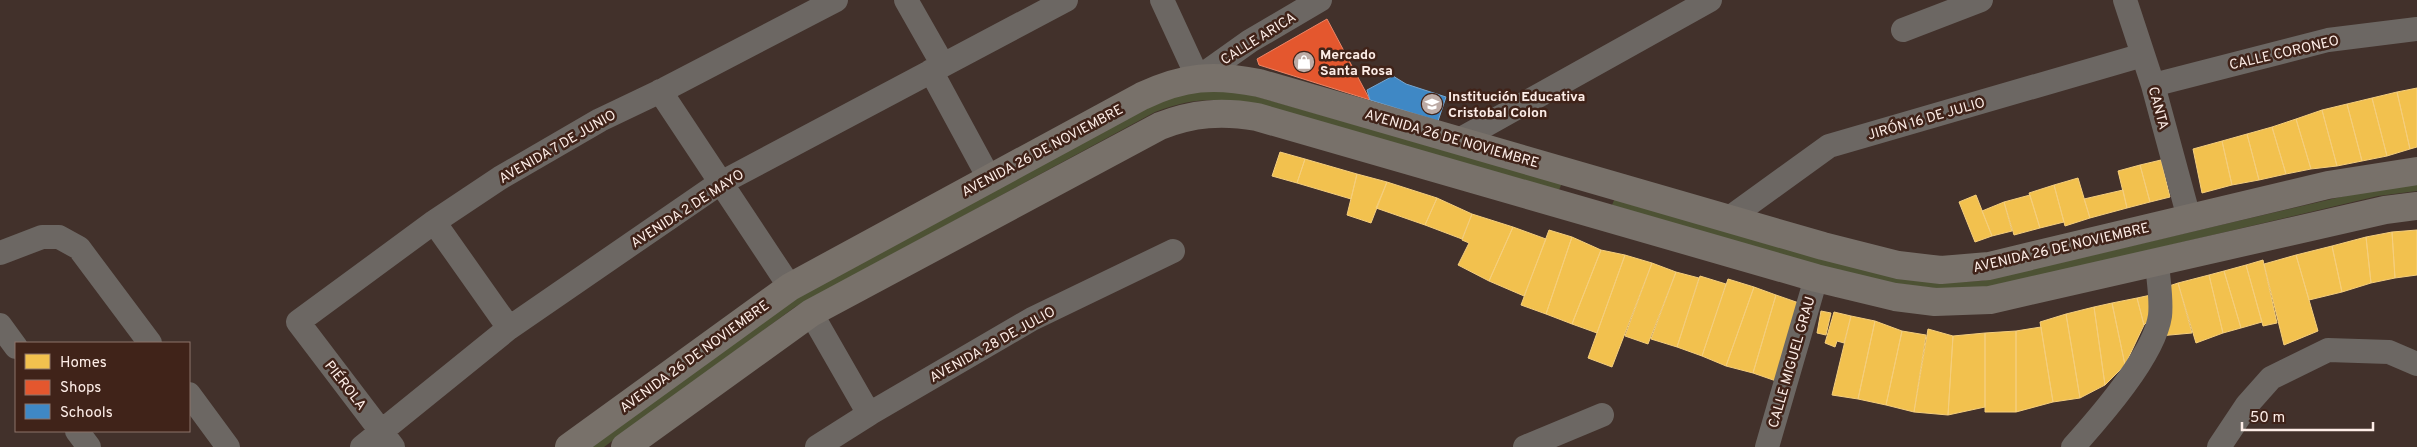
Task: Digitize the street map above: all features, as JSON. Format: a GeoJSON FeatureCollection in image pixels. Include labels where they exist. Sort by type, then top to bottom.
{"type":"FeatureCollection","features":[{"type":"Feature","properties":{"kind":"main road","name":"AVENIDA 26 DE NOVIEMBRE"},"geometry":{"type":"LineString","coordinates":[[569,447],[790,287],[989,178],[1158,89],[1198,78],[1227,77],[1259,83],[1728,219],[1870,258],[1898,265],[1941,270],[1989,266],[2328,185],[2417,171]]}},
{"type":"Feature","properties":{"kind":"main road"},"geometry":{"type":"LineString","coordinates":[[625,447],[810,313],[1160,126],[1180,118],[1205,113],[1231,112],[1257,118],[1816,278],[1895,297],[1935,302],[1990,300],[2385,210],[2417,206]]}},
{"type":"Feature","properties":{"kind":"main road"},"geometry":{"type":"LineString","coordinates":[[1580,210],[1591,178]]}},
{"type":"Feature","properties":{"kind":"street","name":"AVENIDA 7 DE JUNIO"},"geometry":{"type":"LineString","coordinates":[[298,322],[434,222],[500,178],[600,120],[836,0]]}},
{"type":"Feature","properties":{"kind":"street"},"geometry":{"type":"LineString","coordinates":[[906,0],[989,178]]}},
{"type":"Feature","properties":{"kind":"street","name":"AVENIDA 2 DE MAYO"},"geometry":{"type":"LineString","coordinates":[[362,447],[388,440],[509,328],[722,182],[1066,0]]}},
{"type":"Feature","properties":{"kind":"street"},"geometry":{"type":"LineString","coordinates":[[1162,0],[1198,78]]}},
{"type":"Feature","properties":{"kind":"street","name":"CALLE ARICA"},"geometry":{"type":"LineString","coordinates":[[1198,78],[1250,41],[1320,0]]}},
{"type":"Feature","properties":{"kind":"street"},"geometry":{"type":"LineString","coordinates":[[1459,140],[1710,0]]}},
{"type":"Feature","properties":{"kind":"street"},"geometry":{"type":"LineString","coordinates":[[1903,30],[1981,0]]}},
{"type":"Feature","properties":{"kind":"street","name":"CANTA"},"geometry":{"type":"LineString","coordinates":[[2126,0],[2153,85],[2189,218]]}},
{"type":"Feature","properties":{"kind":"street","name":"CALLE CORONEO"},"geometry":{"type":"LineString","coordinates":[[2153,85],[2328,40],[2417,29]]}},
{"type":"Feature","properties":{"kind":"street","name":"JIRÓN 16 DE JULIO"},"geometry":{"type":"LineString","coordinates":[[1728,219],[1829,146],[2143,55]]}},
{"type":"Feature","properties":{"kind":"street"},"geometry":{"type":"LineString","coordinates":[[660,91],[790,287]]}},
{"type":"Feature","properties":{"kind":"street"},"geometry":{"type":"LineString","coordinates":[[434,222],[509,328]]}},
{"type":"Feature","properties":{"kind":"street"},"geometry":{"type":"LineString","coordinates":[[0,254],[42,237],[59,237],[79,248],[149,342]]}},
{"type":"Feature","properties":{"kind":"street","name":"AVENIDA 28 DE JULIO"},"geometry":{"type":"LineString","coordinates":[[817,447],[869,414],[1032,319],[1173,251]]}},
{"type":"Feature","properties":{"kind":"street"},"geometry":{"type":"LineString","coordinates":[[2073,447],[2096,422],[2146,353],[2160,316],[2157,262]]}},
{"type":"Feature","properties":{"kind":"street","name":"CALLE MIGUEL GRAU"},"geometry":{"type":"LineString","coordinates":[[1767,447],[1816,278]]}},
{"type":"Feature","properties":{"kind":"street"},"geometry":{"type":"LineString","coordinates":[[810,313],[869,414]]}},
{"type":"Feature","properties":{"kind":"street","name":"PIÉROLA"},"geometry":{"type":"LineString","coordinates":[[298,322],[388,440]]}},
{"type":"Feature","properties":{"kind":"street"},"geometry":{"type":"LineString","coordinates":[[0,325],[15,346]]}},
{"type":"Feature","properties":{"kind":"street"},"geometry":{"type":"LineString","coordinates":[[2219,447],[2247,406],[2271,378],[2328,350],[2390,352],[2417,364]]}},
{"type":"Feature","properties":{"kind":"street"},"geometry":{"type":"LineString","coordinates":[[190,395],[228,447]]}},
{"type":"Feature","properties":{"kind":"street"},"geometry":{"type":"LineString","coordinates":[[1525,447],[1602,415]]}},
{"type":"Feature","properties":{"kind":"street"},"geometry":{"type":"LineString","coordinates":[[78,432],[89,447]]}},
{"type":"Feature","properties":{"kind":"green space"},"geometry":{"type":"Polygon","coordinates":[[[1219,90],[1251,95],[1562,183],[1559,190],[1249,103],[1201,100],[1180,104],[1155,112],[795,307],[604,447],[587,447],[761,318],[1150,104],[1179,93],[1219,90]]]}},
{"type":"Feature","properties":{"kind":"green space"},"geometry":{"type":"Polygon","coordinates":[[[2417,184],[2417,191],[2378,196],[1980,290],[1934,288],[1840,273],[1747,248],[1612,205],[1615,198],[1940,282],[1981,281],[2379,188],[2417,184]]]}},
{"type":"Feature","properties":{"kind":"building: Homes"},"geometry":{"type":"Polygon","coordinates":[[[2417,88],[2417,147],[2410,149],[2397,92],[2417,88]]]}},
{"type":"Feature","properties":{"kind":"building: Homes"},"geometry":{"type":"Polygon","coordinates":[[[2397,92],[2410,149],[2387,156],[2372,98],[2397,92]]]}},
{"type":"Feature","properties":{"kind":"building: Homes"},"geometry":{"type":"Polygon","coordinates":[[[2372,98],[2387,156],[2362,161],[2347,104],[2372,98]]]}},
{"type":"Feature","properties":{"kind":"building: Homes"},"geometry":{"type":"Polygon","coordinates":[[[2347,104],[2362,161],[2337,166],[2322,110],[2347,104]]]}},
{"type":"Feature","properties":{"kind":"building: Homes"},"geometry":{"type":"Polygon","coordinates":[[[2322,110],[2337,166],[2311,169],[2296,119],[2322,110]]]}},
{"type":"Feature","properties":{"kind":"building: Homes"},"geometry":{"type":"Polygon","coordinates":[[[2296,119],[2311,169],[2286,174],[2272,127],[2296,119]]]}},
{"type":"Feature","properties":{"kind":"building: Homes"},"geometry":{"type":"Polygon","coordinates":[[[2272,127],[2286,174],[2259,180],[2247,134],[2272,127]]]}},
{"type":"Feature","properties":{"kind":"building: Homes"},"geometry":{"type":"Polygon","coordinates":[[[2247,134],[2259,180],[2232,185],[2222,141],[2247,134]]]}},
{"type":"Feature","properties":{"kind":"building: Homes"},"geometry":{"type":"Polygon","coordinates":[[[2222,141],[2232,185],[2202,193],[2193,149],[2222,141]]]}},
{"type":"Feature","properties":{"kind":"building: Homes"},"geometry":{"type":"Polygon","coordinates":[[[1280,152],[1305,159],[1297,183],[1272,176],[1280,152]]]}},
{"type":"Feature","properties":{"kind":"building: Homes"},"geometry":{"type":"Polygon","coordinates":[[[1305,159],[1357,174],[1351,199],[1297,183],[1305,159]]]}},
{"type":"Feature","properties":{"kind":"building: Homes"},"geometry":{"type":"Polygon","coordinates":[[[2161,160],[2170,197],[2150,202],[2140,165],[2161,160]]]}},
{"type":"Feature","properties":{"kind":"building: Homes"},"geometry":{"type":"Polygon","coordinates":[[[2140,165],[2150,202],[2127,208],[2118,171],[2140,165]]]}},
{"type":"Feature","properties":{"kind":"building: Homes"},"geometry":{"type":"Polygon","coordinates":[[[1357,174],[1387,182],[1371,223],[1347,215],[1357,174]]]}},
{"type":"Feature","properties":{"kind":"building: Homes"},"geometry":{"type":"Polygon","coordinates":[[[2078,178],[2090,218],[2065,226],[2054,185],[2078,178]]]}},
{"type":"Feature","properties":{"kind":"building: Homes"},"geometry":{"type":"Polygon","coordinates":[[[1387,182],[1437,198],[1425,225],[1376,208],[1387,182]]]}},
{"type":"Feature","properties":{"kind":"building: Homes"},"geometry":{"type":"Polygon","coordinates":[[[2054,185],[2064,222],[2040,228],[2029,193],[2054,185]]]}},
{"type":"Feature","properties":{"kind":"building: Homes"},"geometry":{"type":"Polygon","coordinates":[[[2123,190],[2127,208],[2090,218],[2084,199],[2123,190]]]}},
{"type":"Feature","properties":{"kind":"building: Homes"},"geometry":{"type":"Polygon","coordinates":[[[1976,195],[1992,236],[1975,242],[1959,202],[1976,195]]]}},
{"type":"Feature","properties":{"kind":"building: Homes"},"geometry":{"type":"Polygon","coordinates":[[[2030,195],[2040,228],[2014,235],[2004,202],[2030,195]]]}},
{"type":"Feature","properties":{"kind":"building: Homes"},"geometry":{"type":"Polygon","coordinates":[[[1437,198],[1472,214],[1462,239],[1425,225],[1437,198]]]}},
{"type":"Feature","properties":{"kind":"building: Homes"},"geometry":{"type":"Polygon","coordinates":[[[2004,202],[2012,231],[1992,236],[1982,211],[2004,202]]]}},
{"type":"Feature","properties":{"kind":"building: Homes"},"geometry":{"type":"Polygon","coordinates":[[[1472,214],[1513,227],[1489,281],[1458,265],[1469,243],[1462,240],[1472,214]]]}},
{"type":"Feature","properties":{"kind":"building: Homes"},"geometry":{"type":"Polygon","coordinates":[[[1513,227],[1546,239],[1524,296],[1489,281],[1513,227]]]}},
{"type":"Feature","properties":{"kind":"building: Homes"},"geometry":{"type":"Polygon","coordinates":[[[1549,230],[1572,237],[1546,314],[1521,305],[1549,230]]]}},
{"type":"Feature","properties":{"kind":"building: Homes"},"geometry":{"type":"Polygon","coordinates":[[[2417,230],[2417,275],[2395,278],[2392,232],[2417,230]]]}},
{"type":"Feature","properties":{"kind":"building: Homes"},"geometry":{"type":"Polygon","coordinates":[[[2392,232],[2395,278],[2371,283],[2366,237],[2392,232]]]}},
{"type":"Feature","properties":{"kind":"building: Homes"},"geometry":{"type":"Polygon","coordinates":[[[1572,237],[1601,250],[1572,324],[1546,314],[1572,237]]]}},
{"type":"Feature","properties":{"kind":"building: Homes"},"geometry":{"type":"Polygon","coordinates":[[[2366,237],[2371,283],[2342,292],[2332,246],[2366,237]]]}},
{"type":"Feature","properties":{"kind":"building: Homes"},"geometry":{"type":"Polygon","coordinates":[[[2332,246],[2342,292],[2309,300],[2296,255],[2332,246]]]}},
{"type":"Feature","properties":{"kind":"building: Homes"},"geometry":{"type":"Polygon","coordinates":[[[1601,250],[1625,255],[1597,333],[1572,324],[1601,250]]]}},
{"type":"Feature","properties":{"kind":"building: Homes"},"geometry":{"type":"Polygon","coordinates":[[[1625,255],[1652,263],[1612,367],[1588,358],[1625,255]]]}},
{"type":"Feature","properties":{"kind":"building: Homes"},"geometry":{"type":"Polygon","coordinates":[[[2296,255],[2318,331],[2284,345],[2264,264],[2296,255]]]}},
{"type":"Feature","properties":{"kind":"building: Homes"},"geometry":{"type":"Polygon","coordinates":[[[2263,260],[2277,323],[2263,326],[2246,265],[2263,260]]]}},
{"type":"Feature","properties":{"kind":"building: Homes"},"geometry":{"type":"Polygon","coordinates":[[[1652,263],[1676,272],[1648,344],[1625,336],[1652,263]]]}},
{"type":"Feature","properties":{"kind":"building: Homes"},"geometry":{"type":"Polygon","coordinates":[[[2246,265],[2262,322],[2241,328],[2224,271],[2246,265]]]}},
{"type":"Feature","properties":{"kind":"building: Homes"},"geometry":{"type":"Polygon","coordinates":[[[2224,271],[2241,328],[2223,333],[2209,275],[2224,271]]]}},
{"type":"Feature","properties":{"kind":"building: Homes"},"geometry":{"type":"Polygon","coordinates":[[[1676,272],[1699,278],[1677,347],[1651,339],[1676,272]]]}},
{"type":"Feature","properties":{"kind":"building: Homes"},"geometry":{"type":"Polygon","coordinates":[[[2209,275],[2223,333],[2196,343],[2178,283],[2209,275]]]}},
{"type":"Feature","properties":{"kind":"building: Homes"},"geometry":{"type":"Polygon","coordinates":[[[1700,276],[1726,284],[1702,356],[1677,347],[1700,276]]]}},
{"type":"Feature","properties":{"kind":"building: Homes"},"geometry":{"type":"Polygon","coordinates":[[[1728,279],[1754,287],[1726,366],[1702,356],[1728,279]]]}},
{"type":"Feature","properties":{"kind":"building: Homes"},"geometry":{"type":"Polygon","coordinates":[[[2178,283],[2192,333],[2159,336],[2166,287],[2178,283]]]}},
{"type":"Feature","properties":{"kind":"building: Homes"},"geometry":{"type":"Polygon","coordinates":[[[1754,287],[1776,295],[1753,373],[1726,366],[1754,287]]]}},
{"type":"Feature","properties":{"kind":"building: Homes"},"geometry":{"type":"Polygon","coordinates":[[[1776,295],[1799,303],[1779,382],[1753,373],[1776,295]]]}},
{"type":"Feature","properties":{"kind":"building: Homes"},"geometry":{"type":"Polygon","coordinates":[[[2151,295],[2155,314],[2144,325],[2137,298],[2151,295]]]}},
{"type":"Feature","properties":{"kind":"building: Homes"},"geometry":{"type":"Polygon","coordinates":[[[2137,298],[2144,325],[2125,365],[2112,303],[2137,298]]]}},
{"type":"Feature","properties":{"kind":"building: Homes"},"geometry":{"type":"Polygon","coordinates":[[[2112,303],[2125,365],[2105,385],[2094,307],[2112,303]]]}},
{"type":"Feature","properties":{"kind":"building: Homes"},"geometry":{"type":"Polygon","coordinates":[[[2094,307],[2105,385],[2080,398],[2066,314],[2094,307]]]}},
{"type":"Feature","properties":{"kind":"building: Homes"},"geometry":{"type":"Polygon","coordinates":[[[1821,311],[1831,313],[1826,335],[1817,333],[1821,311]]]}},
{"type":"Feature","properties":{"kind":"building: Homes"},"geometry":{"type":"Polygon","coordinates":[[[1834,312],[1851,316],[1844,343],[1837,341],[1835,347],[1825,343],[1834,312]]]}},
{"type":"Feature","properties":{"kind":"building: Homes"},"geometry":{"type":"Polygon","coordinates":[[[2066,314],[2080,398],[2053,402],[2040,322],[2066,314]]]}},
{"type":"Feature","properties":{"kind":"building: Homes"},"geometry":{"type":"Polygon","coordinates":[[[1851,316],[1875,321],[1858,399],[1832,395],[1851,316]]]}},
{"type":"Feature","properties":{"kind":"building: Homes"},"geometry":{"type":"Polygon","coordinates":[[[1875,321],[1902,331],[1886,405],[1858,399],[1875,321]]]}},
{"type":"Feature","properties":{"kind":"building: Homes"},"geometry":{"type":"Polygon","coordinates":[[[2041,327],[2053,402],[2016,412],[2016,331],[2041,327]]]}},
{"type":"Feature","properties":{"kind":"building: Homes"},"geometry":{"type":"Polygon","coordinates":[[[1928,329],[1953,336],[1948,415],[1914,412],[1928,329]]]}},
{"type":"Feature","properties":{"kind":"building: Homes"},"geometry":{"type":"Polygon","coordinates":[[[1902,331],[1926,335],[1914,412],[1886,405],[1902,331]]]}},
{"type":"Feature","properties":{"kind":"building: Homes"},"geometry":{"type":"Polygon","coordinates":[[[2016,331],[2016,412],[1985,412],[1985,333],[2016,331]]]}},
{"type":"Feature","properties":{"kind":"building: Homes"},"geometry":{"type":"Polygon","coordinates":[[[1985,333],[1985,407],[1948,415],[1953,336],[1985,333]]]}},
{"type":"Feature","properties":{"kind":"building: Shops","name":"Mercado Santa Rosa"},"geometry":{"type":"Polygon","coordinates":[[[1327,19],[1370,100],[1259,65],[1257,59],[1327,19]]]}},
{"type":"Feature","properties":{"kind":"building: Schools"},"geometry":{"type":"Polygon","coordinates":[[[1393,76],[1406,84],[1446,97],[1438,121],[1370,100],[1367,90],[1393,76]]]}},
{"type":"Feature","properties":{"kind":"place","name":"Mercado Santa Rosa"},"geometry":{"type":"Point","coordinates":[1304,62]}},
{"type":"Feature","properties":{"kind":"place","name":"Institución Educativa Cristobal Colon"},"geometry":{"type":"Point","coordinates":[1432,104]}}]}
